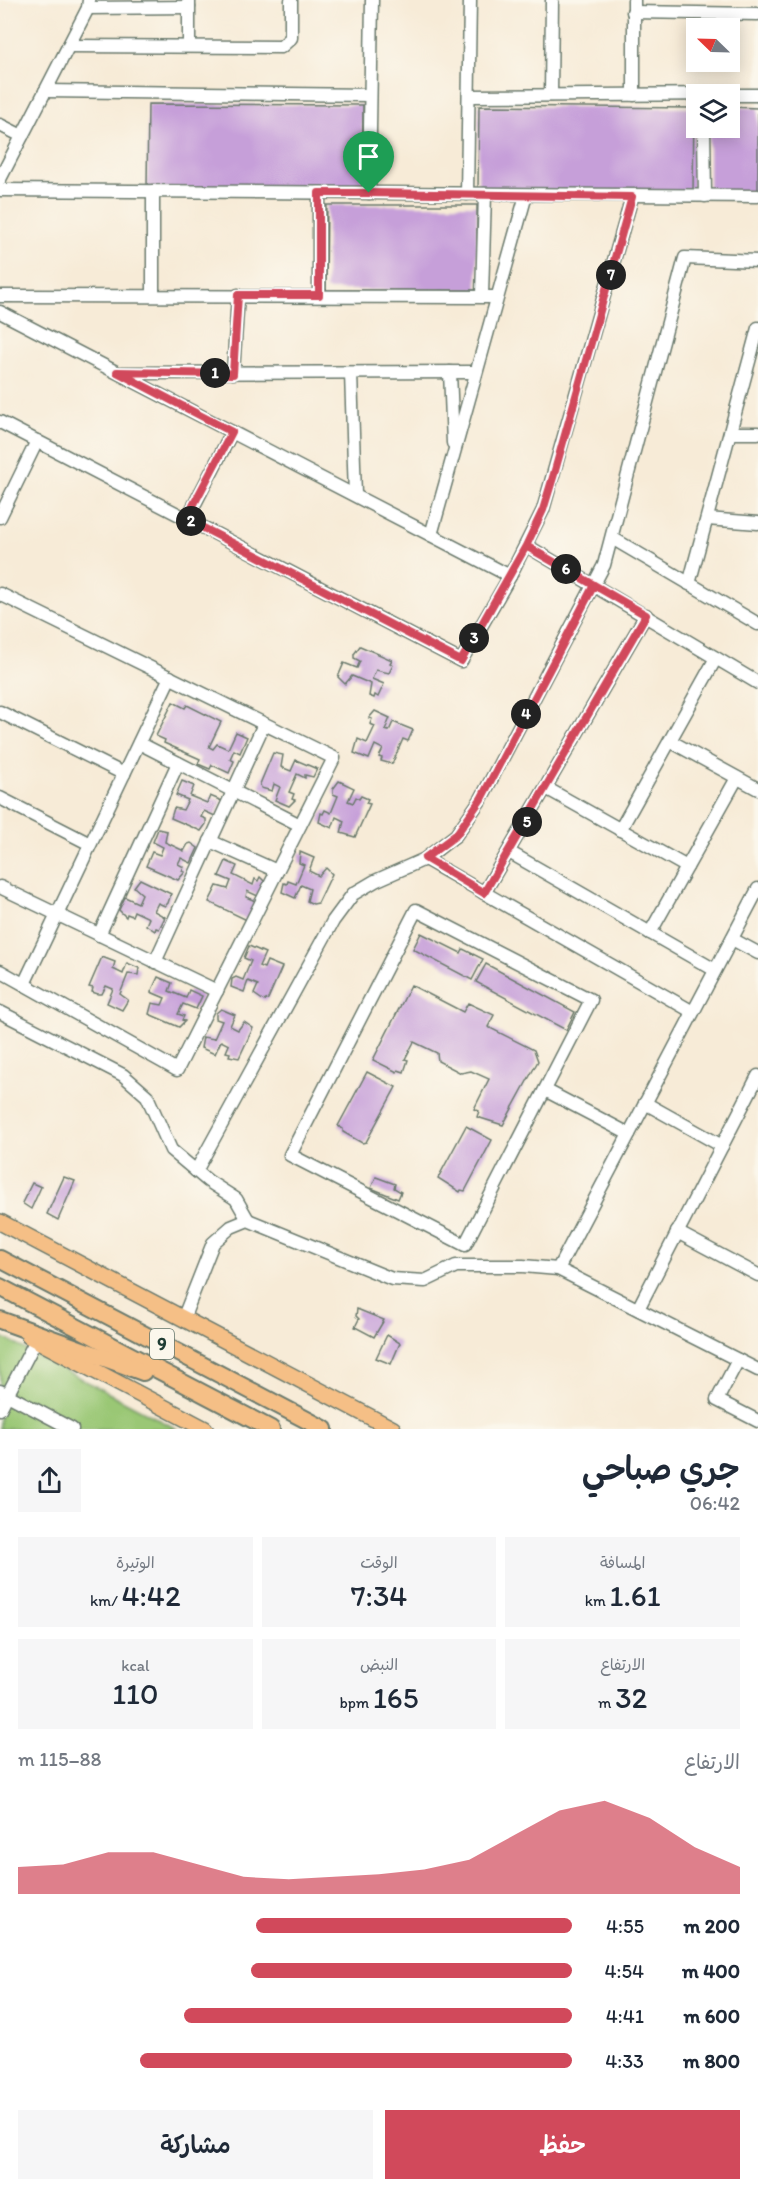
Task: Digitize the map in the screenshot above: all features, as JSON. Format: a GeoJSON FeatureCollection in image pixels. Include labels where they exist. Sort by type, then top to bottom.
{"type":"FeatureCollection","features":[{"type":"Feature","properties":{"kind":"highway","name":"9"},"geometry":{"type":"LineString","coordinates":[[0,1258],[324,1429]]}},
{"type":"Feature","properties":{"kind":"highway","name":"9"},"geometry":{"type":"LineString","coordinates":[[0,1287],[271,1429]]}},
{"type":"Feature","properties":{"kind":"highway"},"geometry":{"type":"LineString","coordinates":[[0,1320],[124,1364],[230,1408]]}},
{"type":"Feature","properties":{"kind":"main road"},"geometry":{"type":"LineString","coordinates":[[0,1222],[393,1429]]}},
{"type":"Feature","properties":{"kind":"main road"},"geometry":{"type":"LineString","coordinates":[[0,1320],[205,1429]]}},
{"type":"Feature","properties":{"kind":"street"},"geometry":{"type":"LineString","coordinates":[[69,46],[281,47],[291,38],[291,0]]}},
{"type":"Feature","properties":{"kind":"street"},"geometry":{"type":"LineString","coordinates":[[369,193],[372,0]]}},
{"type":"Feature","properties":{"kind":"street"},"geometry":{"type":"LineString","coordinates":[[467,194],[470,0]]}},
{"type":"Feature","properties":{"kind":"street"},"geometry":{"type":"LineString","coordinates":[[551,95],[552,0]]}},
{"type":"Feature","properties":{"kind":"street"},"geometry":{"type":"LineString","coordinates":[[0,179],[69,46],[88,4],[189,4],[189,45]]}},
{"type":"Feature","properties":{"kind":"street"},"geometry":{"type":"LineString","coordinates":[[634,95],[634,6],[758,15]]}},
{"type":"Feature","properties":{"kind":"street"},"geometry":{"type":"LineString","coordinates":[[45,91],[370,95]]}},
{"type":"Feature","properties":{"kind":"street"},"geometry":{"type":"LineString","coordinates":[[469,96],[686,94]]}},
{"type":"Feature","properties":{"kind":"street"},"geometry":{"type":"LineString","coordinates":[[740,94],[758,95]]}},
{"type":"Feature","properties":{"kind":"street"},"geometry":{"type":"LineString","coordinates":[[0,125],[22,136]]}},
{"type":"Feature","properties":{"kind":"street"},"geometry":{"type":"LineString","coordinates":[[704,138],[705,196]]}},
{"type":"Feature","properties":{"kind":"street"},"geometry":{"type":"LineString","coordinates":[[0,190],[632,197],[758,196]]}},
{"type":"Feature","properties":{"kind":"street"},"geometry":{"type":"LineString","coordinates":[[153,191],[153,295]]}},
{"type":"Feature","properties":{"kind":"street"},"geometry":{"type":"LineString","coordinates":[[319,193],[319,295]]}},
{"type":"Feature","properties":{"kind":"street"},"geometry":{"type":"LineString","coordinates":[[482,295],[485,194]]}},
{"type":"Feature","properties":{"kind":"street"},"geometry":{"type":"LineString","coordinates":[[430,535],[526,195]]}},
{"type":"Feature","properties":{"kind":"street"},"geometry":{"type":"LineString","coordinates":[[0,422],[461,661],[510,576],[543,510],[632,197]]}},
{"type":"Feature","properties":{"kind":"street"},"geometry":{"type":"LineString","coordinates":[[196,1171],[333,921],[353,894],[425,858],[456,835],[481,799],[594,585],[612,538],[685,258],[758,261]]}},
{"type":"Feature","properties":{"kind":"street"},"geometry":{"type":"LineString","coordinates":[[233,374],[238,295]]}},
{"type":"Feature","properties":{"kind":"street"},"geometry":{"type":"LineString","coordinates":[[0,296],[482,295],[497,297]]}},
{"type":"Feature","properties":{"kind":"street"},"geometry":{"type":"LineString","coordinates":[[0,312],[510,576]]}},
{"type":"Feature","properties":{"kind":"street"},"geometry":{"type":"LineString","coordinates":[[689,584],[758,328]]}},
{"type":"Feature","properties":{"kind":"street"},"geometry":{"type":"LineString","coordinates":[[117,372],[233,374],[476,372]]}},
{"type":"Feature","properties":{"kind":"street"},"geometry":{"type":"LineString","coordinates":[[450,372],[453,454]]}},
{"type":"Feature","properties":{"kind":"street"},"geometry":{"type":"LineString","coordinates":[[351,373],[354,495]]}},
{"type":"Feature","properties":{"kind":"street"},"geometry":{"type":"LineString","coordinates":[[186,519],[232,432]]}},
{"type":"Feature","properties":{"kind":"street"},"geometry":{"type":"LineString","coordinates":[[730,433],[758,433]]}},
{"type":"Feature","properties":{"kind":"street"},"geometry":{"type":"LineString","coordinates":[[0,516],[37,441]]}},
{"type":"Feature","properties":{"kind":"street"},"geometry":{"type":"LineString","coordinates":[[707,519],[758,523]]}},
{"type":"Feature","properties":{"kind":"street"},"geometry":{"type":"LineString","coordinates":[[612,538],[758,624]]}},
{"type":"Feature","properties":{"kind":"street"},"geometry":{"type":"LineString","coordinates":[[526,546],[758,683]]}},
{"type":"Feature","properties":{"kind":"street"},"geometry":{"type":"LineString","coordinates":[[0,594],[334,758],[177,1070],[0,971]]}},
{"type":"Feature","properties":{"kind":"street"},"geometry":{"type":"LineString","coordinates":[[484,893],[646,615]]}},
{"type":"Feature","properties":{"kind":"street"},"geometry":{"type":"LineString","coordinates":[[620,830],[716,658]]}},
{"type":"Feature","properties":{"kind":"street"},"geometry":{"type":"LineString","coordinates":[[24,984],[170,677]]}},
{"type":"Feature","properties":{"kind":"street"},"geometry":{"type":"LineString","coordinates":[[0,712],[124,774]]}},
{"type":"Feature","properties":{"kind":"street"},"geometry":{"type":"LineString","coordinates":[[155,962],[264,724]]}},
{"type":"Feature","properties":{"kind":"street"},"geometry":{"type":"LineString","coordinates":[[670,741],[758,789]]}},
{"type":"Feature","properties":{"kind":"street"},"geometry":{"type":"LineString","coordinates":[[139,743],[300,825]]}},
{"type":"Feature","properties":{"kind":"street"},"geometry":{"type":"LineString","coordinates":[[99,935],[178,763]]}},
{"type":"Feature","properties":{"kind":"street"},"geometry":{"type":"LineString","coordinates":[[650,933],[736,778]]}},
{"type":"Feature","properties":{"kind":"street"},"geometry":{"type":"LineString","coordinates":[[546,788],[687,867]]}},
{"type":"Feature","properties":{"kind":"street"},"geometry":{"type":"LineString","coordinates":[[0,798],[90,844]]}},
{"type":"Feature","properties":{"kind":"street"},"geometry":{"type":"LineString","coordinates":[[210,841],[277,871]]}},
{"type":"Feature","properties":{"kind":"street"},"geometry":{"type":"LineString","coordinates":[[509,852],[715,970]]}},
{"type":"Feature","properties":{"kind":"street"},"geometry":{"type":"LineString","coordinates":[[425,858],[693,1012]]}},
{"type":"Feature","properties":{"kind":"street"},"geometry":{"type":"LineString","coordinates":[[0,887],[217,992]]}},
{"type":"Feature","properties":{"kind":"street"},"geometry":{"type":"LineString","coordinates":[[558,1269],[758,889]]}},
{"type":"Feature","properties":{"kind":"street"},"geometry":{"type":"LineString","coordinates":[[416,910],[591,1000],[545,1090],[465,1245],[290,1155],[416,910]]}},
{"type":"Feature","properties":{"kind":"street"},"geometry":{"type":"LineString","coordinates":[[732,939],[758,952]]}},
{"type":"Feature","properties":{"kind":"street"},"geometry":{"type":"LineString","coordinates":[[0,1012],[71,1051],[123,1075],[147,1096],[171,1150],[236,1199],[248,1220],[392,1278],[425,1281],[456,1266],[523,1266],[558,1269],[758,1370]]}},
{"type":"Feature","properties":{"kind":"street"},"geometry":{"type":"LineString","coordinates":[[638,1309],[758,1076]]}},
{"type":"Feature","properties":{"kind":"street"},"geometry":{"type":"LineString","coordinates":[[545,1090],[629,1134]]}},
{"type":"Feature","properties":{"kind":"street"},"geometry":{"type":"LineString","coordinates":[[645,1103],[722,1146]]}},
{"type":"Feature","properties":{"kind":"street"},"geometry":{"type":"LineString","coordinates":[[183,1318],[213,1243],[231,1227],[248,1220]]}},
{"type":"Feature","properties":{"kind":"street"},"geometry":{"type":"LineString","coordinates":[[677,1232],[758,1275]]}},
{"type":"Feature","properties":{"kind":"street"},"geometry":{"type":"LineString","coordinates":[[0,1409],[4,1393],[36,1340]]}},
{"type":"Feature","properties":{"kind":"street"},"geometry":{"type":"LineString","coordinates":[[738,1360],[717,1400],[758,1421]]}},
{"type":"Feature","properties":{"kind":"street"},"geometry":{"type":"LineString","coordinates":[[4,1393],[72,1429]]}},
{"type":"Feature","properties":{"kind":"green space"},"geometry":{"type":"Polygon","coordinates":[[[0,1336],[177,1429],[0,1429],[0,1336]]]}},
{"type":"Feature","properties":{"kind":"building"},"geometry":{"type":"Polygon","coordinates":[[[148,104],[363,105],[362,190],[147,189],[148,104]]]}},
{"type":"Feature","properties":{"kind":"building"},"geometry":{"type":"Polygon","coordinates":[[[479,106],[686,108],[686,138],[694,138],[693,193],[478,191],[479,106]]]}},
{"type":"Feature","properties":{"kind":"building"},"geometry":{"type":"Polygon","coordinates":[[[740,107],[758,108],[758,192],[709,192],[709,138],[740,138],[740,107]]]}},
{"type":"Feature","properties":{"kind":"building"},"geometry":{"type":"Polygon","coordinates":[[[327,205],[477,205],[477,290],[326,290],[327,205]]]}},
{"type":"Feature","properties":{"kind":"building"},"geometry":{"type":"Polygon","coordinates":[[[360,646],[392,660],[390,663],[393,665],[389,673],[376,670],[372,679],[384,684],[378,697],[369,696],[371,684],[352,676],[345,684],[338,677],[344,663],[357,668],[360,661],[354,658],[354,654],[360,646]]]}},
{"type":"Feature","properties":{"kind":"building"},"geometry":{"type":"Polygon","coordinates":[[[173,702],[185,708],[187,705],[221,722],[209,747],[213,749],[217,744],[228,749],[236,732],[247,737],[240,753],[234,750],[230,759],[234,761],[229,773],[212,765],[210,769],[198,764],[200,759],[164,743],[165,740],[156,736],[173,702]]]}},
{"type":"Feature","properties":{"kind":"building"},"geometry":{"type":"Polygon","coordinates":[[[375,711],[390,718],[385,730],[389,731],[393,722],[413,730],[408,741],[403,739],[392,764],[381,761],[382,758],[379,757],[383,749],[375,745],[369,759],[354,753],[358,739],[367,743],[375,726],[370,724],[372,719],[369,718],[375,711]]]}},
{"type":"Feature","properties":{"kind":"building"},"geometry":{"type":"Polygon","coordinates":[[[273,753],[283,755],[281,767],[291,771],[296,760],[317,769],[313,777],[305,775],[305,778],[297,774],[289,792],[294,794],[292,799],[295,800],[289,806],[275,800],[280,787],[274,784],[272,791],[261,788],[260,784],[273,753]]]}},
{"type":"Feature","properties":{"kind":"building"},"geometry":{"type":"Polygon","coordinates":[[[182,781],[194,786],[190,796],[207,803],[210,796],[222,801],[215,816],[204,811],[201,817],[206,819],[206,824],[201,831],[171,818],[174,808],[183,810],[188,800],[176,795],[182,781]]]}},
{"type":"Feature","properties":{"kind":"building"},"geometry":{"type":"Polygon","coordinates":[[[339,781],[354,788],[348,801],[353,803],[356,797],[359,799],[361,796],[368,799],[366,803],[370,804],[355,837],[341,833],[344,821],[336,817],[332,828],[319,822],[321,813],[323,814],[325,810],[331,813],[338,796],[333,794],[333,789],[339,781]]]}},
{"type":"Feature","properties":{"kind":"building"},"geometry":{"type":"Polygon","coordinates":[[[158,829],[167,831],[165,842],[184,851],[191,843],[198,848],[191,863],[181,858],[178,864],[184,867],[182,871],[185,872],[178,880],[146,866],[152,852],[160,855],[163,847],[153,842],[158,829]]]}},
{"type":"Feature","properties":{"kind":"building"},"geometry":{"type":"Polygon","coordinates":[[[300,852],[314,858],[309,871],[319,876],[326,868],[332,874],[318,903],[313,904],[307,901],[310,889],[301,885],[295,898],[282,892],[284,883],[287,884],[288,881],[296,884],[304,865],[299,863],[300,852]]]}},
{"type":"Feature","properties":{"kind":"building"},"geometry":{"type":"Polygon","coordinates":[[[226,861],[237,866],[233,875],[253,885],[255,879],[258,881],[260,877],[266,883],[260,897],[247,891],[246,897],[260,903],[251,922],[209,902],[217,886],[228,889],[231,881],[219,876],[226,861]]]}},
{"type":"Feature","properties":{"kind":"building"},"geometry":{"type":"Polygon","coordinates":[[[140,879],[171,894],[165,906],[158,903],[154,911],[165,917],[159,929],[156,928],[155,931],[146,925],[149,918],[134,911],[132,916],[127,914],[126,917],[119,910],[125,897],[138,903],[142,894],[134,887],[140,879]]]}},
{"type":"Feature","properties":{"kind":"building"},"geometry":{"type":"Polygon","coordinates":[[[421,933],[461,953],[463,949],[483,959],[472,980],[413,949],[421,933]]]}},
{"type":"Feature","properties":{"kind":"building"},"geometry":{"type":"Polygon","coordinates":[[[249,946],[265,953],[259,966],[264,968],[267,961],[282,967],[268,999],[264,1001],[254,994],[258,985],[248,981],[244,992],[231,987],[232,979],[236,977],[243,980],[251,961],[244,958],[249,946]]]}},
{"type":"Feature","properties":{"kind":"building"},"geometry":{"type":"Polygon","coordinates":[[[102,957],[115,962],[113,969],[123,974],[127,963],[139,968],[138,975],[128,974],[120,994],[128,1000],[122,1010],[107,1003],[113,989],[106,986],[102,994],[98,994],[92,992],[93,988],[89,987],[102,957]]]}},
{"type":"Feature","properties":{"kind":"building"},"geometry":{"type":"Polygon","coordinates":[[[486,964],[575,1012],[566,1030],[476,982],[486,964]]]}},
{"type":"Feature","properties":{"kind":"building"},"geometry":{"type":"Polygon","coordinates":[[[158,977],[172,983],[169,991],[186,998],[189,990],[202,996],[196,1009],[183,1004],[178,1014],[184,1016],[182,1020],[185,1021],[179,1027],[149,1014],[152,1003],[162,1005],[165,998],[151,992],[158,977]]]}},
{"type":"Feature","properties":{"kind":"building"},"geometry":{"type":"Polygon","coordinates":[[[411,985],[463,1012],[468,1003],[494,1015],[488,1027],[534,1050],[538,1061],[503,1125],[477,1117],[479,1111],[474,1109],[489,1079],[471,1071],[461,1073],[438,1061],[437,1053],[414,1042],[405,1059],[408,1060],[404,1072],[398,1070],[397,1072],[373,1060],[411,985]]]}},
{"type":"Feature","properties":{"kind":"building"},"geometry":{"type":"Polygon","coordinates":[[[221,1009],[235,1015],[230,1026],[238,1030],[244,1022],[253,1028],[239,1058],[229,1056],[230,1053],[226,1052],[229,1045],[221,1041],[215,1054],[201,1048],[203,1037],[214,1039],[222,1021],[216,1019],[216,1013],[221,1009]]]}},
{"type":"Feature","properties":{"kind":"building"},"geometry":{"type":"Polygon","coordinates":[[[367,1072],[396,1087],[366,1142],[362,1143],[343,1132],[343,1129],[338,1126],[367,1072]]]}},
{"type":"Feature","properties":{"kind":"building"},"geometry":{"type":"Polygon","coordinates":[[[466,1126],[492,1140],[465,1191],[460,1192],[438,1178],[466,1126]]]}},
{"type":"Feature","properties":{"kind":"building"},"geometry":{"type":"Polygon","coordinates":[[[64,1177],[75,1181],[58,1220],[47,1214],[64,1177]]]}},
{"type":"Feature","properties":{"kind":"building"},"geometry":{"type":"Polygon","coordinates":[[[376,1177],[395,1184],[394,1188],[401,1192],[398,1199],[371,1188],[376,1177]]]}},
{"type":"Feature","properties":{"kind":"building"},"geometry":{"type":"Polygon","coordinates":[[[32,1183],[41,1187],[31,1209],[22,1203],[32,1183]]]}},
{"type":"Feature","properties":{"kind":"building"},"geometry":{"type":"Polygon","coordinates":[[[357,1309],[384,1320],[374,1337],[355,1327],[359,1319],[356,1316],[357,1309]]]}},
{"type":"Feature","properties":{"kind":"building"},"geometry":{"type":"Polygon","coordinates":[[[387,1335],[400,1343],[391,1364],[376,1358],[387,1335]]]}},
{"type":"Feature","properties":{"kind":"route"},"geometry":{"type":"LineString","coordinates":[[369,193],[319,193],[319,295],[238,295],[233,374],[117,372],[232,432],[186,519],[461,661],[526,546],[594,585],[481,799],[456,835],[425,858],[484,893],[646,615],[594,585],[526,546],[543,510],[565,438],[632,197],[369,193]]}}]}
